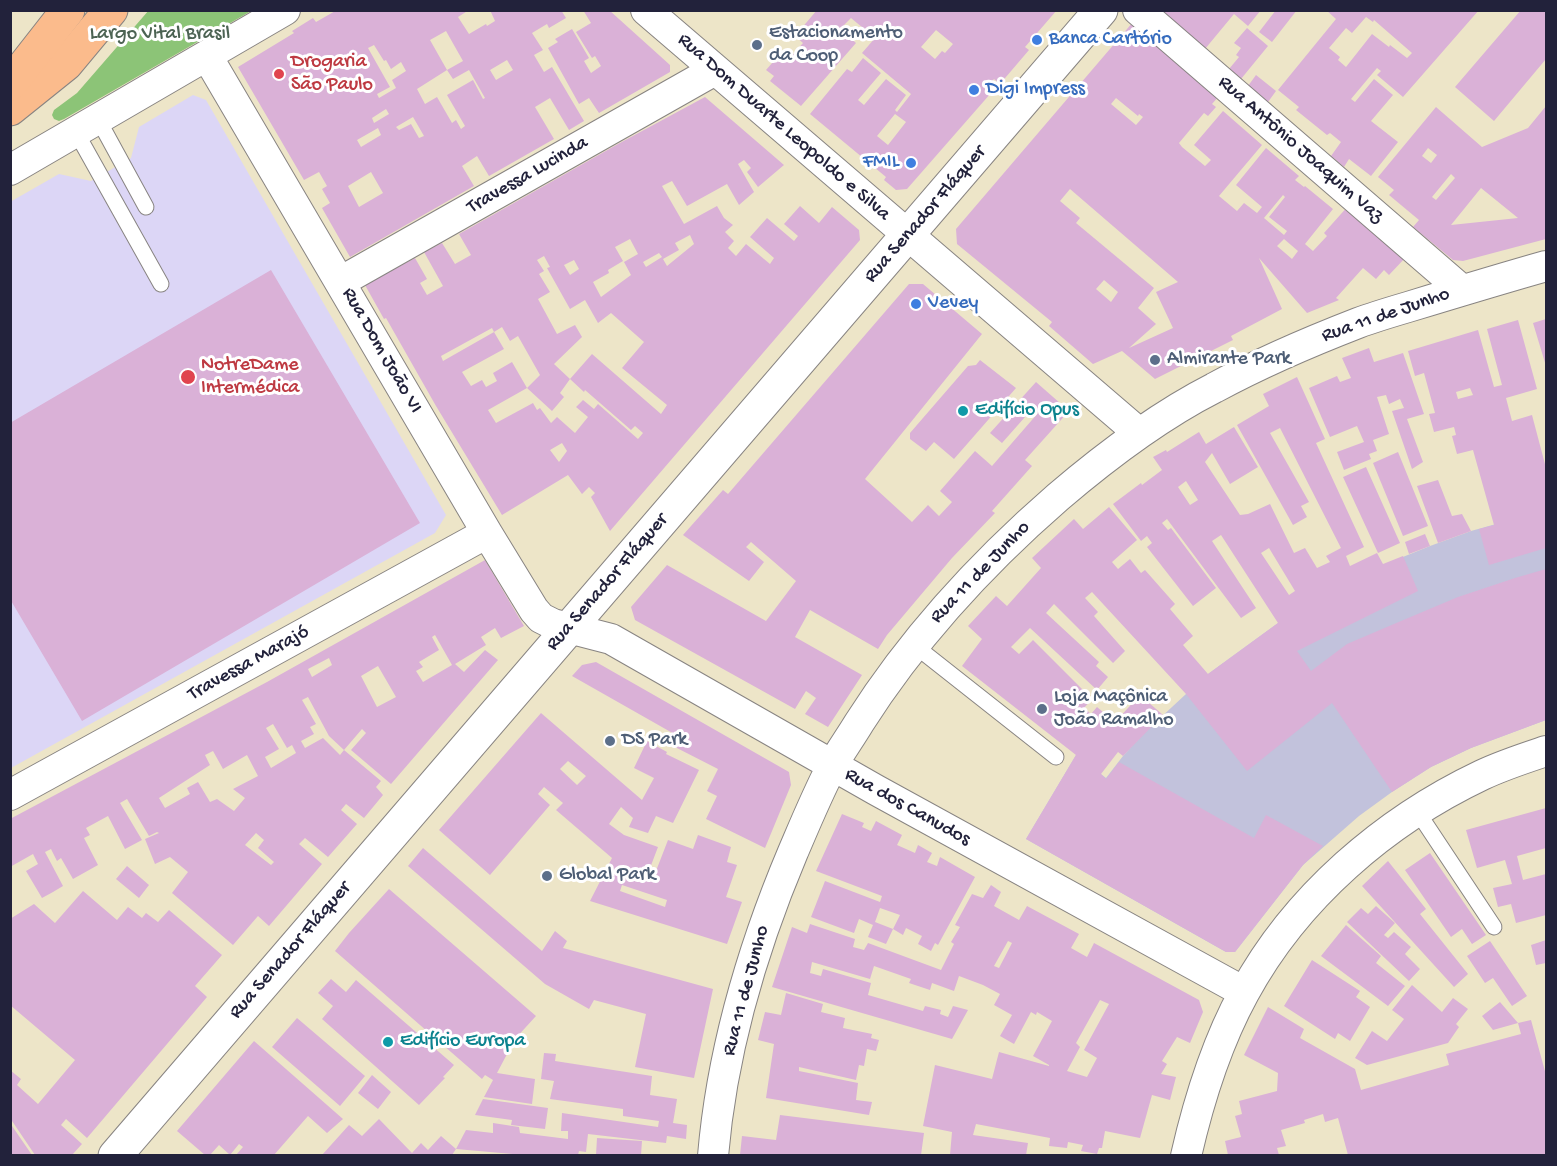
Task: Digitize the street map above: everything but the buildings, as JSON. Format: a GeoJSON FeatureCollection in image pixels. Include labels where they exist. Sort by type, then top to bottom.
{"type":"FeatureCollection","features":[{"type":"Feature","properties":{"kind":"main road"},"geometry":{"type":"LineString","coordinates":[[10,84],[68,10]]}},
{"type":"Feature","properties":{"kind":"main road"},"geometry":{"type":"LineString","coordinates":[[10,109],[66,64],[111,10]]}},
{"type":"Feature","properties":{"kind":"street"},"geometry":{"type":"LineString","coordinates":[[10,170],[285,10]]}},
{"type":"Feature","properties":{"kind":"street","name":"Rua Dom Duarte Leopoldo e Silva"},"geometry":{"type":"LineString","coordinates":[[646,10],[1139,433]]}},
{"type":"Feature","properties":{"kind":"street","name":"Rua Senador Fláquer"},"geometry":{"type":"LineString","coordinates":[[116,1155],[1101,10]]}},
{"type":"Feature","properties":{"kind":"street","name":"Rua Antônio Joaquim Vaz"},"geometry":{"type":"LineString","coordinates":[[1138,10],[1462,290]]}},
{"type":"Feature","properties":{"kind":"street","name":"Rua Dom João VI"},"geometry":{"type":"LineString","coordinates":[[207,56],[534,610],[541,618],[552,624],[569,628]]}},
{"type":"Feature","properties":{"kind":"street","name":"Travessa Lucinda"},"geometry":{"type":"LineString","coordinates":[[340,282],[715,70]]}},
{"type":"Feature","properties":{"kind":"street","name":"Rua 11 de Junho"},"geometry":{"type":"LineString","coordinates":[[713,1155],[723,1078],[750,965],[772,901],[799,837],[832,766],[873,702],[914,645],[966,584],[1020,530],[1077,481],[1139,433],[1211,389],[1359,322],[1546,266]]}},
{"type":"Feature","properties":{"kind":"street","name":"Travessa Marajó"},"geometry":{"type":"LineString","coordinates":[[10,795],[488,533]]}},
{"type":"Feature","properties":{"kind":"street","name":"Rua dos Canudos"},"geometry":{"type":"LineString","coordinates":[[569,628],[611,639],[832,766],[1244,992]]}},
{"type":"Feature","properties":{"kind":"street"},"geometry":{"type":"LineString","coordinates":[[1186,1155],[1194,1119],[1208,1075],[1224,1033],[1244,992],[1266,957],[1320,891],[1350,862],[1417,811],[1485,773],[1546,751]]}},
{"type":"Feature","properties":{"kind":"lane"},"geometry":{"type":"LineString","coordinates":[[87,125],[146,207]]}},
{"type":"Feature","properties":{"kind":"lane"},"geometry":{"type":"LineString","coordinates":[[87,125],[161,284]]}},
{"type":"Feature","properties":{"kind":"lane"},"geometry":{"type":"LineString","coordinates":[[914,645],[1056,757]]}},
{"type":"Feature","properties":{"kind":"lane"},"geometry":{"type":"LineString","coordinates":[[1417,811],[1494,927]]}},
{"type":"Feature","properties":{"kind":"shaded area","name":"NotreDame Intermédica"},"geometry":{"type":"Polygon","coordinates":[[[193,95],[206,100],[446,515],[435,533],[11,768],[10,202],[59,174],[91,181],[131,158],[139,127],[193,95]]]}},
{"type":"Feature","properties":{"kind":"shaded area"},"geometry":{"type":"Polygon","coordinates":[[[1546,510],[1546,720],[1471,748],[1431,767],[1359,816],[1303,865],[1235,952],[1226,952],[1026,839],[1076,755],[1106,778],[1144,733],[1208,674],[1278,623],[1356,576],[1471,531],[1546,510]]]}},
{"type":"Feature","properties":{"kind":"green space","name":"Largo Vital Brasil"},"geometry":{"type":"Polygon","coordinates":[[[149,10],[251,11],[64,119],[59,121],[54,119],[52,115],[54,110],[77,93],[149,10]]]}},
{"type":"Feature","properties":{"kind":"place","name":"Banca Cartório"},"geometry":{"type":"Point","coordinates":[1037,40]}},
{"type":"Feature","properties":{"kind":"place","name":"Estacionamento da Coop"},"geometry":{"type":"Point","coordinates":[757,45]}},
{"type":"Feature","properties":{"kind":"place","name":"Drogaria São Paulo"},"geometry":{"type":"Point","coordinates":[279,74]}},
{"type":"Feature","properties":{"kind":"place","name":"Digi Impress"},"geometry":{"type":"Point","coordinates":[974,90]}},
{"type":"Feature","properties":{"kind":"place","name":"FMIL"},"geometry":{"type":"Point","coordinates":[911,163]}},
{"type":"Feature","properties":{"kind":"place","name":"Vevey"},"geometry":{"type":"Point","coordinates":[916,304]}},
{"type":"Feature","properties":{"kind":"place","name":"Almirante Park"},"geometry":{"type":"Point","coordinates":[1155,360]}},
{"type":"Feature","properties":{"kind":"place","name":"NotreDame Intermédica"},"geometry":{"type":"Point","coordinates":[188,377]}},
{"type":"Feature","properties":{"kind":"place","name":"Edifício Opus"},"geometry":{"type":"Point","coordinates":[963,411]}},
{"type":"Feature","properties":{"kind":"place","name":"Loja Maçônica João Ramalho"},"geometry":{"type":"Point","coordinates":[1042,709]}},
{"type":"Feature","properties":{"kind":"place","name":"DS Park"},"geometry":{"type":"Point","coordinates":[610,741]}},
{"type":"Feature","properties":{"kind":"place","name":"Global Park"},"geometry":{"type":"Point","coordinates":[547,876]}},
{"type":"Feature","properties":{"kind":"place","name":"Edifício Europa"},"geometry":{"type":"Point","coordinates":[388,1042]}}]}
